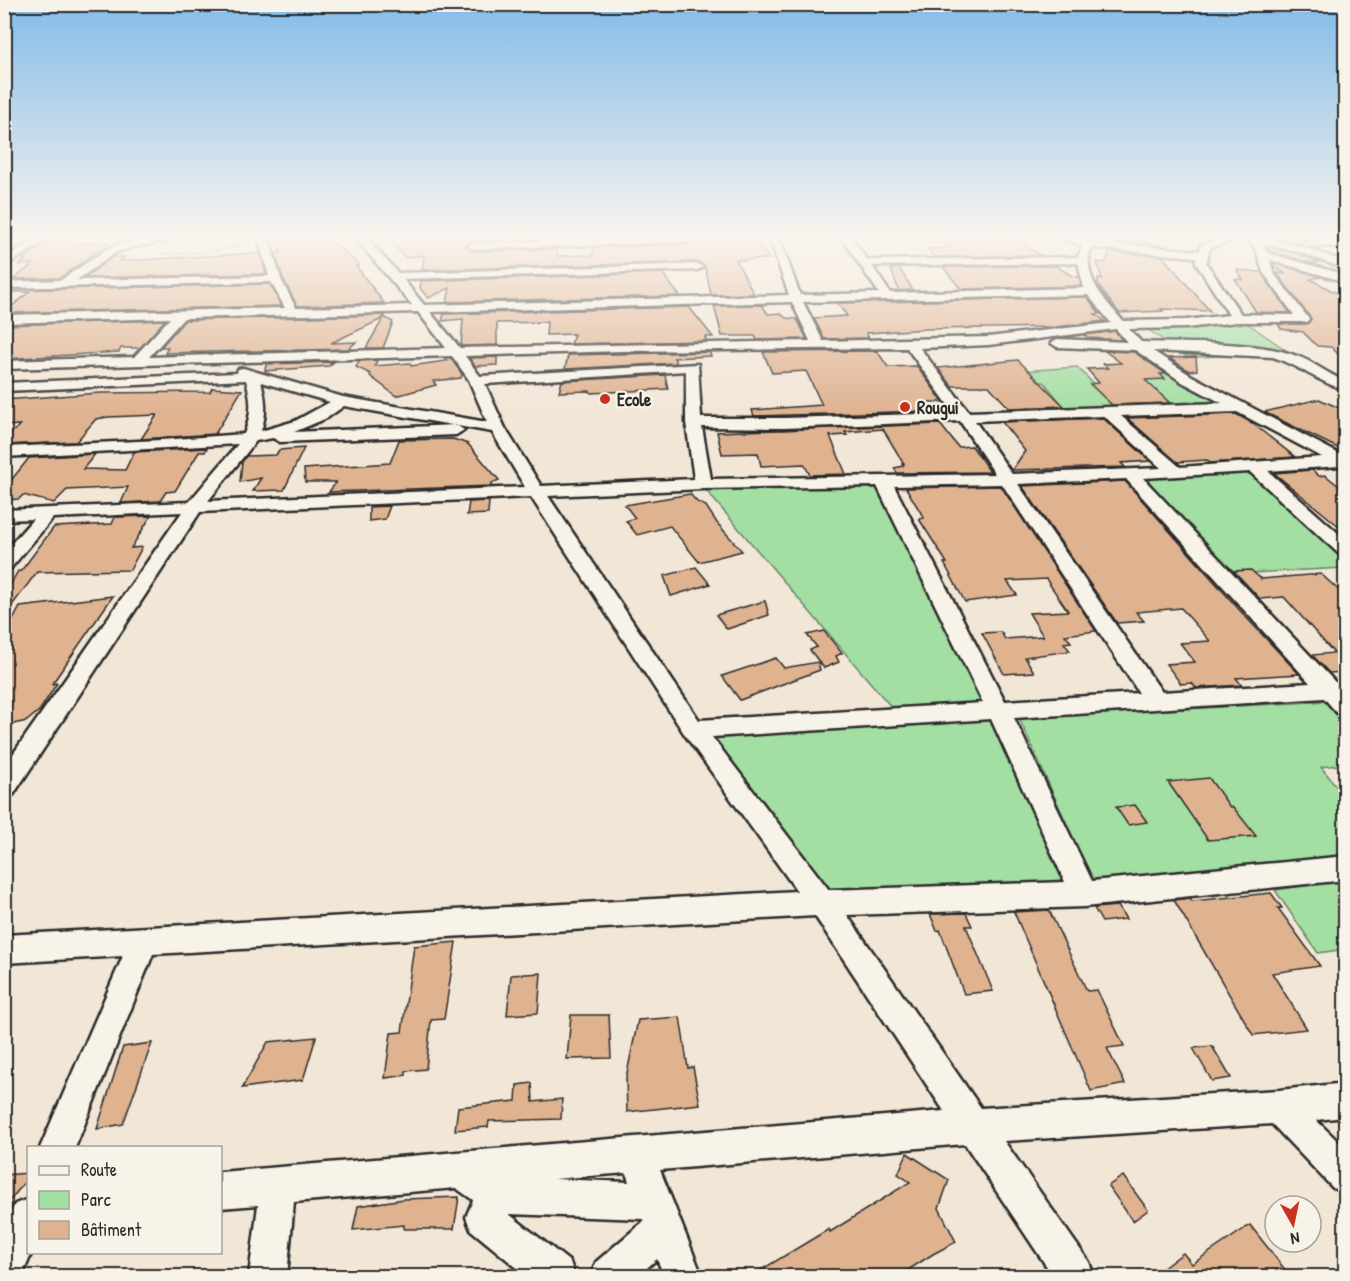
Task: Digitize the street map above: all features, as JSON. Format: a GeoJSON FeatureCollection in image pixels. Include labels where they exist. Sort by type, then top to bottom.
{"type":"FeatureCollection","features":[{"type":"Feature","properties":{"kind":"street"},"geometry":{"type":"LineString","coordinates":[[284,297],[292,311]]}},
{"type":"Feature","properties":{"kind":"street"},"geometry":{"type":"LineString","coordinates":[[411,297],[476,380],[497,428],[537,493],[693,729],[822,903],[1076,1276]]}},
{"type":"Feature","properties":{"kind":"street"},"geometry":{"type":"LineString","coordinates":[[4,319],[419,308],[491,297]]}},
{"type":"Feature","properties":{"kind":"street"},"geometry":{"type":"LineString","coordinates":[[805,297],[795,297],[818,344]]}},
{"type":"Feature","properties":{"kind":"street"},"geometry":{"type":"LineString","coordinates":[[1096,297],[1136,345],[1187,379],[1343,462]]}},
{"type":"Feature","properties":{"kind":"street"},"geometry":{"type":"LineString","coordinates":[[1223,297],[1237,318]]}},
{"type":"Feature","properties":{"kind":"street"},"geometry":{"type":"LineString","coordinates":[[988,341],[1121,325],[1186,324],[1237,318],[1303,319],[1286,297]]}},
{"type":"Feature","properties":{"kind":"street"},"geometry":{"type":"LineString","coordinates":[[138,361],[181,314]]}},
{"type":"Feature","properties":{"kind":"street"},"geometry":{"type":"LineString","coordinates":[[4,365],[988,341],[1136,345],[1281,354],[1294,359],[1326,379],[1346,386]]}},
{"type":"Feature","properties":{"kind":"street"},"geometry":{"type":"LineString","coordinates":[[911,344],[965,417],[1157,702]]}},
{"type":"Feature","properties":{"kind":"street"},"geometry":{"type":"LineString","coordinates":[[212,360],[252,376],[341,401],[497,428]]}},
{"type":"Feature","properties":{"kind":"street"},"geometry":{"type":"LineString","coordinates":[[476,380],[693,367],[694,422],[703,484]]}},
{"type":"Feature","properties":{"kind":"street"},"geometry":{"type":"LineString","coordinates":[[4,387],[252,376]]}},
{"type":"Feature","properties":{"kind":"street"},"geometry":{"type":"LineString","coordinates":[[4,788],[11,766],[194,507],[250,439],[258,418],[259,399],[252,376]]}},
{"type":"Feature","properties":{"kind":"street"},"geometry":{"type":"LineString","coordinates":[[250,439],[286,429],[324,414],[341,401]]}},
{"type":"Feature","properties":{"kind":"street"},"geometry":{"type":"LineString","coordinates":[[694,422],[784,423],[1240,407]]}},
{"type":"Feature","properties":{"kind":"street"},"geometry":{"type":"LineString","coordinates":[[1109,412],[1176,472]]}},
{"type":"Feature","properties":{"kind":"street"},"geometry":{"type":"LineString","coordinates":[[4,452],[497,428]]}},
{"type":"Feature","properties":{"kind":"street"},"geometry":{"type":"LineString","coordinates":[[4,515],[703,484],[884,483],[1007,479],[1343,462]]}},
{"type":"Feature","properties":{"kind":"street"},"geometry":{"type":"LineString","coordinates":[[1255,468],[1346,550]]}},
{"type":"Feature","properties":{"kind":"street"},"geometry":{"type":"LineString","coordinates":[[1130,474],[1338,689],[1346,708]]}},
{"type":"Feature","properties":{"kind":"street"},"geometry":{"type":"LineString","coordinates":[[884,483],[999,711],[1084,894]]}},
{"type":"Feature","properties":{"kind":"street"},"geometry":{"type":"LineString","coordinates":[[4,564],[48,513]]}},
{"type":"Feature","properties":{"kind":"street"},"geometry":{"type":"LineString","coordinates":[[693,729],[1338,689]]}},
{"type":"Feature","properties":{"kind":"street"},"geometry":{"type":"LineString","coordinates":[[4,949],[143,943],[822,903],[1084,894],[1346,868]]}},
{"type":"Feature","properties":{"kind":"street"},"geometry":{"type":"LineString","coordinates":[[58,1146],[143,943]]}},
{"type":"Feature","properties":{"kind":"street"},"geometry":{"type":"LineString","coordinates":[[222,1190],[972,1126],[1280,1107],[1346,1100]]}},
{"type":"Feature","properties":{"kind":"street"},"geometry":{"type":"LineString","coordinates":[[1280,1107],[1346,1174]]}},
{"type":"Feature","properties":{"kind":"street"},"geometry":{"type":"LineString","coordinates":[[636,1154],[683,1276]]}},
{"type":"Feature","properties":{"kind":"street"},"geometry":{"type":"LineString","coordinates":[[459,1169],[496,1195],[659,1215]]}},
{"type":"Feature","properties":{"kind":"street"},"geometry":{"type":"LineString","coordinates":[[268,1276],[278,1185]]}},
{"type":"Feature","properties":{"kind":"street"},"geometry":{"type":"LineString","coordinates":[[496,1195],[484,1217],[556,1276]]}},
{"type":"Feature","properties":{"kind":"street"},"geometry":{"type":"LineString","coordinates":[[610,1276],[659,1215]]}},
{"type":"Feature","properties":{"kind":"street"},"geometry":{"type":"LineString","coordinates":[[4,1274],[27,1219]]}},
{"type":"Feature","properties":{"kind":"green space"},"geometry":{"type":"Polygon","coordinates":[[[1243,320],[1287,351],[1189,358],[1140,324],[1243,320]]]}},
{"type":"Feature","properties":{"kind":"green space"},"geometry":{"type":"Polygon","coordinates":[[[1153,362],[1236,406],[1069,413],[1044,382],[990,385],[981,374],[1077,367],[1105,395],[1156,394],[1171,405],[1127,363],[1153,362]]]}},
{"type":"Feature","properties":{"kind":"green space"},"geometry":{"type":"Polygon","coordinates":[[[1255,471],[1345,555],[1345,568],[1229,574],[1140,478],[1255,471]]]}},
{"type":"Feature","properties":{"kind":"green space"},"geometry":{"type":"Polygon","coordinates":[[[881,487],[988,702],[892,708],[704,488],[881,487]]]}},
{"type":"Feature","properties":{"kind":"green space"},"geometry":{"type":"Polygon","coordinates":[[[1330,701],[1345,719],[1345,764],[1321,767],[1345,797],[1345,857],[1092,880],[1019,718],[1330,701]]]}},
{"type":"Feature","properties":{"kind":"green space"},"geometry":{"type":"Polygon","coordinates":[[[996,719],[1070,884],[828,891],[710,735],[996,719]]]}},
{"type":"Feature","properties":{"kind":"green space"},"geometry":{"type":"Polygon","coordinates":[[[1345,880],[1345,949],[1318,953],[1275,890],[1345,880]]]}},
{"type":"Feature","properties":{"kind":"building"},"geometry":{"type":"Polygon","coordinates":[[[23,297],[276,297],[281,306],[4,313],[23,297]]]}},
{"type":"Feature","properties":{"kind":"building"},"geometry":{"type":"Polygon","coordinates":[[[292,297],[379,297],[384,303],[297,306],[292,297]]]}},
{"type":"Feature","properties":{"kind":"building"},"geometry":{"type":"Polygon","coordinates":[[[448,297],[650,297],[447,302],[448,297]]]}},
{"type":"Feature","properties":{"kind":"building"},"geometry":{"type":"Polygon","coordinates":[[[1087,297],[1100,314],[1095,314],[1105,321],[1056,327],[927,329],[866,333],[869,338],[824,339],[814,318],[847,316],[837,303],[1087,297]]]}},
{"type":"Feature","properties":{"kind":"building"},"geometry":{"type":"Polygon","coordinates":[[[1107,297],[1198,297],[1210,311],[1161,309],[1163,311],[1119,313],[1107,297]]]}},
{"type":"Feature","properties":{"kind":"building"},"geometry":{"type":"Polygon","coordinates":[[[1246,297],[1279,297],[1290,313],[1256,312],[1246,297]]]}},
{"type":"Feature","properties":{"kind":"building"},"geometry":{"type":"Polygon","coordinates":[[[1295,297],[1346,298],[1346,309],[1341,309],[1346,327],[1346,362],[1331,347],[1317,346],[1303,332],[1281,329],[1278,324],[1307,324],[1311,319],[1295,297]]]}},
{"type":"Feature","properties":{"kind":"building"},"geometry":{"type":"Polygon","coordinates":[[[762,305],[768,314],[780,313],[786,318],[797,319],[807,339],[757,340],[755,336],[722,336],[714,306],[762,305]]]}},
{"type":"Feature","properties":{"kind":"building"},"geometry":{"type":"Polygon","coordinates":[[[689,307],[713,337],[705,337],[706,341],[571,344],[574,334],[546,335],[547,322],[497,323],[497,345],[461,346],[463,319],[442,321],[444,314],[689,307]]]}},
{"type":"Feature","properties":{"kind":"building"},"geometry":{"type":"Polygon","coordinates":[[[386,315],[331,343],[356,342],[348,349],[165,353],[168,347],[161,347],[185,320],[386,315]]]}},
{"type":"Feature","properties":{"kind":"building"},"geometry":{"type":"Polygon","coordinates":[[[384,317],[393,322],[383,348],[366,348],[384,317]]]}},
{"type":"Feature","properties":{"kind":"building"},"geometry":{"type":"Polygon","coordinates":[[[165,320],[140,348],[121,348],[119,352],[4,359],[4,325],[165,320]]]}},
{"type":"Feature","properties":{"kind":"building"},"geometry":{"type":"Polygon","coordinates":[[[1115,331],[1122,340],[1088,338],[1084,335],[1115,331]]]}},
{"type":"Feature","properties":{"kind":"building"},"geometry":{"type":"Polygon","coordinates":[[[877,351],[888,367],[917,366],[943,402],[922,402],[930,411],[754,416],[752,410],[822,405],[806,371],[772,373],[763,352],[877,351]]]}},
{"type":"Feature","properties":{"kind":"building"},"geometry":{"type":"Polygon","coordinates":[[[1105,351],[1134,352],[1166,374],[1160,374],[1165,379],[1145,380],[1170,403],[1112,405],[1090,384],[1099,383],[1087,369],[1108,368],[1103,364],[1121,363],[1105,351]]]}},
{"type":"Feature","properties":{"kind":"building"},"geometry":{"type":"Polygon","coordinates":[[[709,352],[711,356],[674,358],[676,363],[565,369],[568,355],[709,352]]]}},
{"type":"Feature","properties":{"kind":"building"},"geometry":{"type":"Polygon","coordinates":[[[497,357],[497,365],[475,366],[469,358],[497,357]]]}},
{"type":"Feature","properties":{"kind":"building"},"geometry":{"type":"Polygon","coordinates":[[[1196,357],[1197,370],[1189,371],[1169,358],[1196,357]]]}},
{"type":"Feature","properties":{"kind":"building"},"geometry":{"type":"Polygon","coordinates":[[[377,360],[375,366],[410,363],[411,366],[452,360],[462,374],[461,378],[433,381],[436,385],[396,396],[370,376],[371,374],[356,367],[359,361],[377,360]]]}},
{"type":"Feature","properties":{"kind":"building"},"geometry":{"type":"Polygon","coordinates":[[[1018,360],[1064,406],[1009,408],[989,386],[952,386],[938,368],[1018,360]]]}},
{"type":"Feature","properties":{"kind":"building"},"geometry":{"type":"Polygon","coordinates":[[[334,362],[329,366],[265,371],[266,364],[334,362]]]}},
{"type":"Feature","properties":{"kind":"building"},"geometry":{"type":"Polygon","coordinates":[[[665,375],[668,389],[591,393],[590,391],[559,392],[562,381],[665,375]]]}},
{"type":"Feature","properties":{"kind":"building"},"geometry":{"type":"Polygon","coordinates":[[[212,388],[242,390],[215,434],[141,439],[157,415],[108,417],[96,419],[76,442],[4,445],[4,440],[20,425],[4,426],[4,400],[100,393],[210,392],[212,388]]]}},
{"type":"Feature","properties":{"kind":"building"},"geometry":{"type":"Polygon","coordinates":[[[1319,399],[1346,411],[1346,452],[1264,412],[1319,399]]]}},
{"type":"Feature","properties":{"kind":"building"},"geometry":{"type":"Polygon","coordinates":[[[1236,414],[1252,423],[1295,457],[1210,463],[1207,460],[1177,462],[1127,418],[1236,414]]]}},
{"type":"Feature","properties":{"kind":"building"},"geometry":{"type":"Polygon","coordinates":[[[1103,418],[1150,461],[1121,463],[1125,467],[1012,470],[1025,451],[1002,422],[1103,418]]]}},
{"type":"Feature","properties":{"kind":"building"},"geometry":{"type":"Polygon","coordinates":[[[940,424],[958,447],[972,446],[990,472],[897,473],[894,468],[904,464],[883,429],[845,432],[847,435],[830,436],[846,474],[810,475],[804,464],[761,466],[758,453],[722,454],[717,432],[940,424]]]}},
{"type":"Feature","properties":{"kind":"building"},"geometry":{"type":"Polygon","coordinates":[[[453,439],[468,444],[499,480],[491,486],[329,492],[336,482],[305,482],[304,469],[390,463],[399,440],[453,439]]]}},
{"type":"Feature","properties":{"kind":"building"},"geometry":{"type":"Polygon","coordinates":[[[207,448],[205,452],[199,452],[175,491],[166,492],[160,501],[121,503],[128,487],[67,490],[54,503],[23,495],[19,499],[4,500],[4,489],[29,458],[95,454],[83,469],[125,470],[134,452],[207,448]]]}},
{"type":"Feature","properties":{"kind":"building"},"geometry":{"type":"Polygon","coordinates":[[[304,448],[284,490],[253,491],[261,478],[240,482],[242,462],[246,456],[276,455],[279,450],[304,448]]]}},
{"type":"Feature","properties":{"kind":"building"},"geometry":{"type":"Polygon","coordinates":[[[1312,470],[1319,476],[1325,475],[1339,486],[1346,486],[1346,532],[1274,473],[1312,470]]]}},
{"type":"Feature","properties":{"kind":"building"},"geometry":{"type":"Polygon","coordinates":[[[1125,481],[1299,674],[1236,678],[1242,685],[1196,688],[1192,683],[1181,684],[1166,664],[1195,662],[1180,643],[1210,641],[1181,608],[1136,612],[1144,621],[1117,623],[1022,486],[1125,481]]]}},
{"type":"Feature","properties":{"kind":"building"},"geometry":{"type":"Polygon","coordinates":[[[1001,486],[1096,631],[1065,635],[1071,642],[1064,643],[1070,651],[1025,657],[1034,672],[1004,674],[982,633],[1001,632],[1005,639],[1043,636],[1029,613],[1068,611],[1046,579],[1007,581],[1017,595],[965,602],[944,563],[947,563],[919,519],[924,518],[906,488],[1001,486]]]}},
{"type":"Feature","properties":{"kind":"building"},"geometry":{"type":"Polygon","coordinates":[[[690,494],[697,502],[706,506],[717,523],[742,551],[699,562],[670,526],[637,535],[626,521],[635,518],[625,505],[690,494]]]}},
{"type":"Feature","properties":{"kind":"building"},"geometry":{"type":"Polygon","coordinates":[[[489,501],[488,514],[467,515],[469,502],[489,501]]]}},
{"type":"Feature","properties":{"kind":"building"},"geometry":{"type":"Polygon","coordinates":[[[390,506],[385,519],[369,521],[369,507],[390,506]]]}},
{"type":"Feature","properties":{"kind":"building"},"geometry":{"type":"Polygon","coordinates":[[[151,516],[131,548],[142,547],[130,570],[37,572],[4,616],[4,596],[18,571],[21,571],[54,527],[112,524],[115,517],[151,516]]]}},
{"type":"Feature","properties":{"kind":"building"},"geometry":{"type":"Polygon","coordinates":[[[696,567],[710,584],[671,596],[664,576],[696,567]]]}},
{"type":"Feature","properties":{"kind":"building"},"geometry":{"type":"Polygon","coordinates":[[[1251,570],[1261,579],[1321,574],[1346,597],[1346,672],[1329,673],[1312,655],[1334,653],[1284,597],[1260,599],[1234,571],[1251,570]]]}},
{"type":"Feature","properties":{"kind":"building"},"geometry":{"type":"Polygon","coordinates":[[[113,596],[52,684],[57,683],[40,710],[27,721],[4,726],[4,637],[20,607],[113,596]]]}},
{"type":"Feature","properties":{"kind":"building"},"geometry":{"type":"Polygon","coordinates":[[[765,601],[769,615],[727,629],[716,615],[765,601]]]}},
{"type":"Feature","properties":{"kind":"building"},"geometry":{"type":"Polygon","coordinates":[[[824,631],[842,653],[836,656],[839,662],[824,668],[810,650],[817,647],[807,635],[824,631]]]}},
{"type":"Feature","properties":{"kind":"building"},"geometry":{"type":"Polygon","coordinates":[[[776,658],[784,668],[818,662],[820,670],[740,700],[722,676],[776,658]]]}},
{"type":"Feature","properties":{"kind":"building"},"geometry":{"type":"Polygon","coordinates":[[[1209,778],[1230,807],[1233,807],[1256,836],[1208,840],[1168,782],[1209,778]]]}},
{"type":"Feature","properties":{"kind":"building"},"geometry":{"type":"Polygon","coordinates":[[[1135,805],[1147,822],[1128,825],[1116,807],[1135,805]]]}},
{"type":"Feature","properties":{"kind":"building"},"geometry":{"type":"Polygon","coordinates":[[[1271,893],[1282,908],[1278,908],[1320,966],[1272,973],[1307,1029],[1253,1035],[1174,900],[1190,898],[1192,901],[1271,893]]]}},
{"type":"Feature","properties":{"kind":"building"},"geometry":{"type":"Polygon","coordinates":[[[1118,906],[1126,919],[1102,922],[1094,908],[1118,906]]]}},
{"type":"Feature","properties":{"kind":"building"},"geometry":{"type":"Polygon","coordinates":[[[1049,910],[1087,991],[1097,990],[1124,1046],[1107,1048],[1125,1084],[1091,1091],[1014,912],[1049,910]]]}},
{"type":"Feature","properties":{"kind":"building"},"geometry":{"type":"Polygon","coordinates":[[[966,913],[972,926],[966,926],[993,991],[964,994],[940,930],[937,931],[930,914],[966,913]]]}},
{"type":"Feature","properties":{"kind":"building"},"geometry":{"type":"Polygon","coordinates":[[[456,942],[444,1019],[431,1020],[426,1069],[406,1071],[406,1075],[385,1078],[391,1033],[402,1032],[414,946],[456,942]]]}},
{"type":"Feature","properties":{"kind":"building"},"geometry":{"type":"Polygon","coordinates":[[[541,973],[538,1013],[507,1015],[511,975],[541,973]]]}},
{"type":"Feature","properties":{"kind":"building"},"geometry":{"type":"Polygon","coordinates":[[[571,1015],[609,1015],[611,1058],[567,1059],[571,1015]]]}},
{"type":"Feature","properties":{"kind":"building"},"geometry":{"type":"Polygon","coordinates":[[[680,1017],[688,1068],[693,1067],[700,1104],[627,1112],[626,1078],[638,1020],[680,1017]]]}},
{"type":"Feature","properties":{"kind":"building"},"geometry":{"type":"Polygon","coordinates":[[[316,1037],[303,1080],[242,1088],[268,1042],[316,1037]]]}},
{"type":"Feature","properties":{"kind":"building"},"geometry":{"type":"Polygon","coordinates":[[[152,1043],[123,1124],[97,1129],[123,1047],[152,1043]]]}},
{"type":"Feature","properties":{"kind":"building"},"geometry":{"type":"Polygon","coordinates":[[[1212,1046],[1231,1078],[1212,1081],[1193,1048],[1212,1046]]]}},
{"type":"Feature","properties":{"kind":"building"},"geometry":{"type":"Polygon","coordinates":[[[532,1083],[533,1102],[562,1099],[561,1119],[489,1121],[488,1127],[455,1130],[458,1107],[516,1101],[517,1085],[532,1083]]]}},
{"type":"Feature","properties":{"kind":"building"},"geometry":{"type":"Polygon","coordinates":[[[907,1153],[949,1180],[939,1208],[956,1242],[899,1276],[751,1276],[829,1229],[830,1232],[910,1182],[898,1174],[907,1153]]]}},
{"type":"Feature","properties":{"kind":"building"},"geometry":{"type":"Polygon","coordinates":[[[27,1173],[27,1179],[4,1208],[4,1175],[27,1173]]]}},
{"type":"Feature","properties":{"kind":"building"},"geometry":{"type":"Polygon","coordinates":[[[1123,1176],[1148,1210],[1133,1221],[1108,1186],[1123,1176]]]}},
{"type":"Feature","properties":{"kind":"building"},"geometry":{"type":"Polygon","coordinates":[[[459,1197],[454,1229],[404,1229],[404,1225],[353,1230],[358,1206],[404,1199],[459,1197]]]}},
{"type":"Feature","properties":{"kind":"building"},"geometry":{"type":"Polygon","coordinates":[[[1250,1225],[1263,1242],[1263,1254],[1273,1254],[1290,1276],[1153,1276],[1183,1253],[1192,1264],[1250,1225]]]}},
{"type":"Feature","properties":{"kind":"place","name":"Ecole"},"geometry":{"type":"Point","coordinates":[605,399]}},
{"type":"Feature","properties":{"kind":"place","name":"Rougui"},"geometry":{"type":"Point","coordinates":[905,407]}}]}
